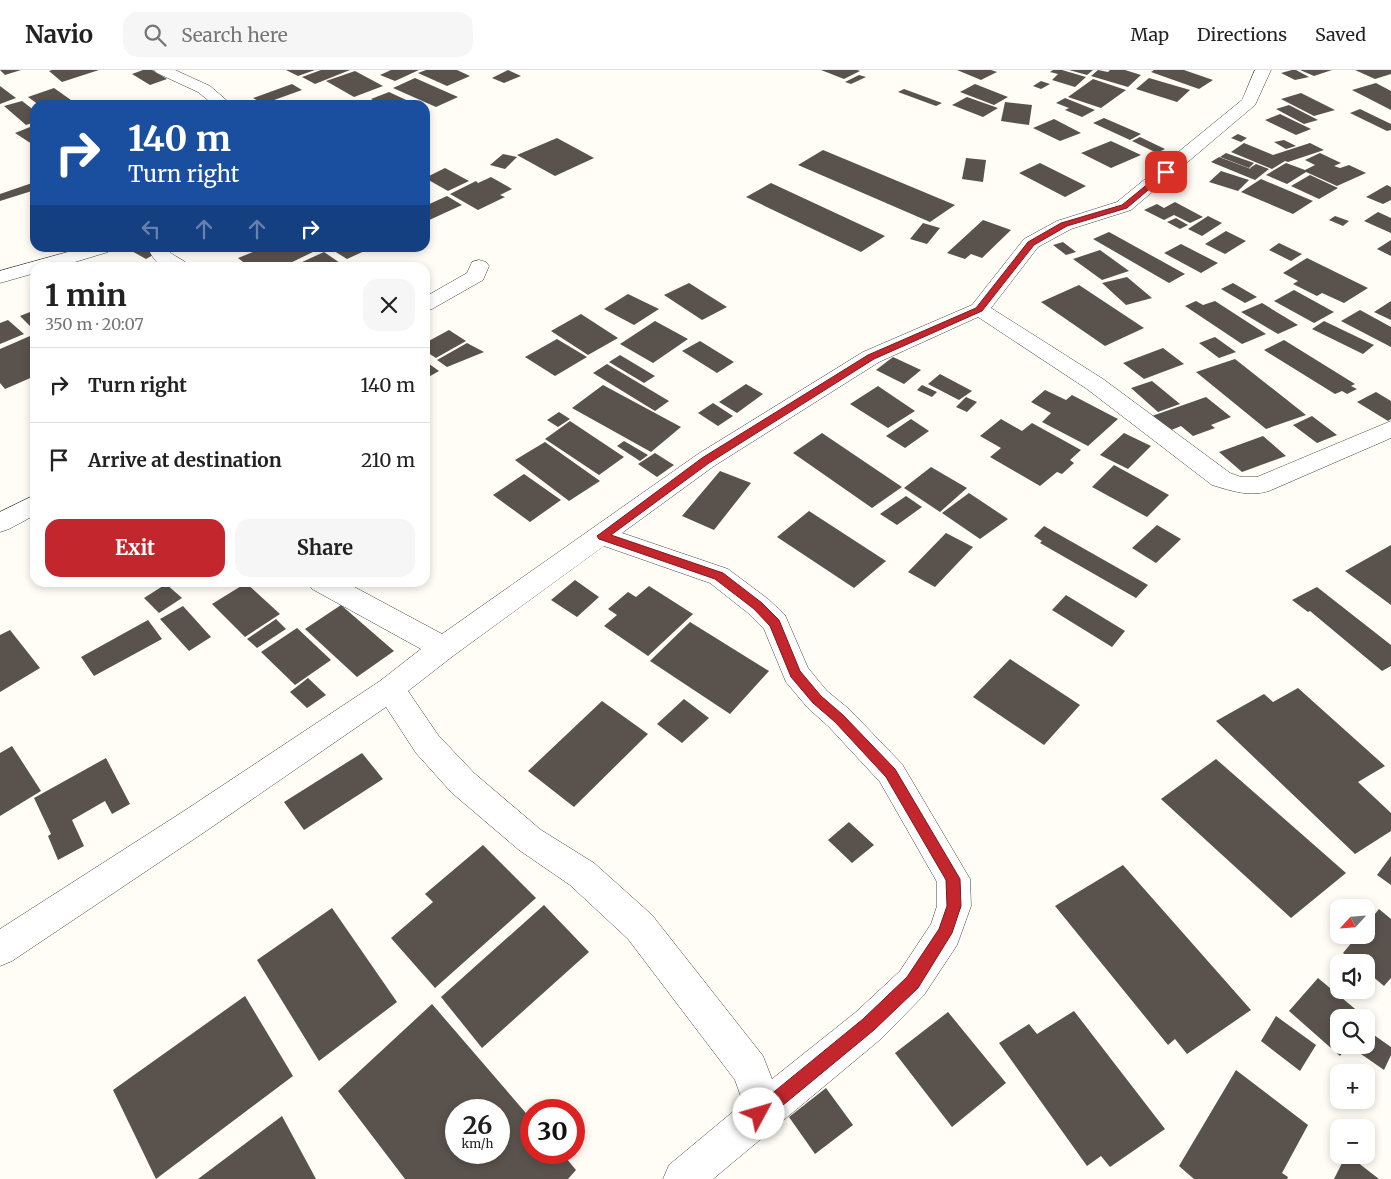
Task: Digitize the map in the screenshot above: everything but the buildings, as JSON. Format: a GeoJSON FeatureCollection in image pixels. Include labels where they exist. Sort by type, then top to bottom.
{"type":"FeatureCollection","features":[{"type":"Feature","properties":{"kind":"street"},"geometry":{"type":"LineString","coordinates":[[162,70],[204,89],[218,100]]}},
{"type":"Feature","properties":{"kind":"street"},"geometry":{"type":"LineString","coordinates":[[0,949],[195,821],[390,689],[443,648],[706,460],[871,357],[979,309],[1031,243],[1064,225],[1124,206],[1249,102],[1263,70]]}},
{"type":"Feature","properties":{"kind":"street"},"geometry":{"type":"LineString","coordinates":[[52,262],[87,252]]}},
{"type":"Feature","properties":{"kind":"street"},"geometry":{"type":"LineString","coordinates":[[159,252],[163,258],[170,262]]}},
{"type":"Feature","properties":{"kind":"street"},"geometry":{"type":"LineString","coordinates":[[430,302],[476,276],[480,266]]}},
{"type":"Feature","properties":{"kind":"street"},"geometry":{"type":"LineString","coordinates":[[0,277],[30,268]]}},
{"type":"Feature","properties":{"kind":"street"},"geometry":{"type":"LineString","coordinates":[[979,309],[1095,384],[1221,479],[1240,485],[1260,485],[1391,429]]}},
{"type":"Feature","properties":{"kind":"street"},"geometry":{"type":"LineString","coordinates":[[0,523],[30,507]]}},
{"type":"Feature","properties":{"kind":"street"},"geometry":{"type":"LineString","coordinates":[[602,536],[719,576],[758,606],[775,623],[796,674],[817,699],[839,718],[890,773],[953,879],[954,906],[945,933],[912,982],[869,1025],[759,1114],[683,1179]]}},
{"type":"Feature","properties":{"kind":"street"},"geometry":{"type":"LineString","coordinates":[[330,587],[443,648]]}},
{"type":"Feature","properties":{"kind":"street"},"geometry":{"type":"LineString","coordinates":[[390,689],[427,744],[463,782],[530,840],[582,874],[640,927],[750,1069],[760,1097],[759,1114]]}},
{"type":"Feature","properties":{"kind":"route"},"geometry":{"type":"LineString","coordinates":[[759,1114],[869,1025],[912,982],[945,933],[954,906],[953,879],[890,773],[839,718],[817,699],[796,674],[775,623],[758,606],[719,576],[690,568],[602,536],[706,460],[871,357],[979,309],[1031,243],[1064,225],[1124,206],[1166,172]]}}]}
